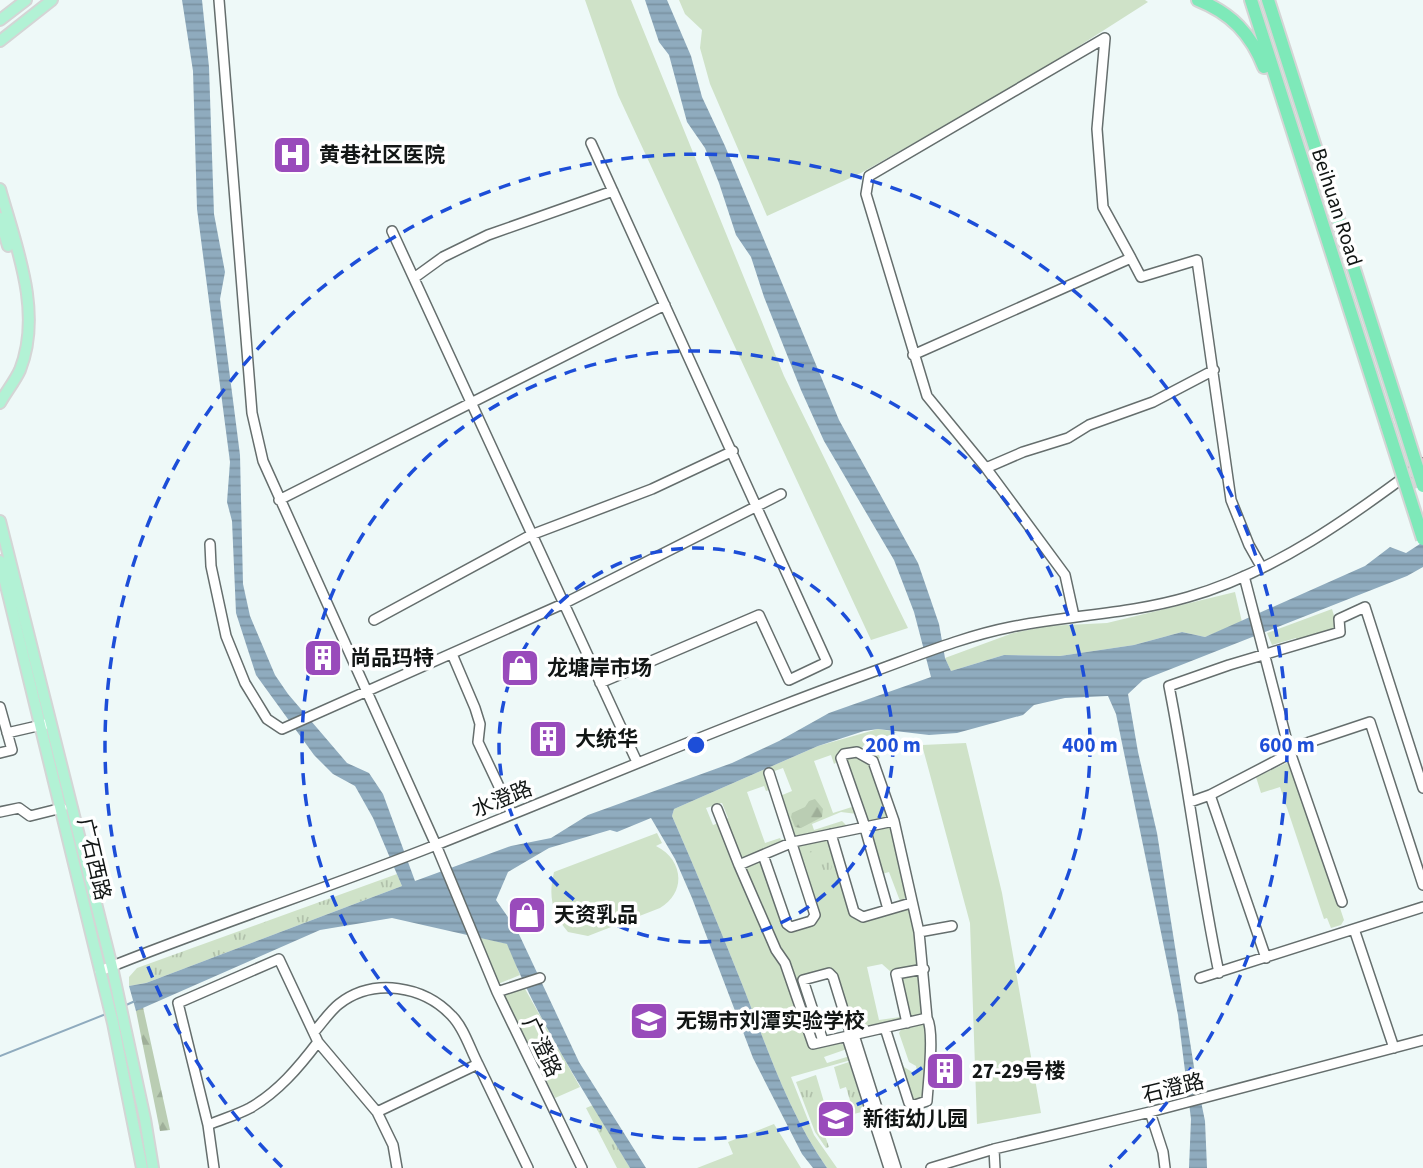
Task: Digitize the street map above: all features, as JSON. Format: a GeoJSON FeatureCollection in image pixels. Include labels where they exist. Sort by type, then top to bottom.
{"type":"FeatureCollection","features":[{"type":"Feature","properties":{"kind":"highway"},"geometry":{"type":"LineString","coordinates":[[1198,0],[1241,25],[1259,53],[1289,119]]}},
{"type":"Feature","properties":{"kind":"highway","name":"Beihuan Road"},"geometry":{"type":"LineString","coordinates":[[1251,0],[1423,539]]}},
{"type":"Feature","properties":{"kind":"highway","name":"Beihuan Road"},"geometry":{"type":"LineString","coordinates":[[1268,0],[1423,486]]}},
{"type":"Feature","properties":{"kind":"highway"},"geometry":{"type":"LineString","coordinates":[[1273,16],[1278,0]]}},
{"type":"Feature","properties":{"kind":"main road"},"geometry":{"type":"LineString","coordinates":[[0,20],[26,0]]}},
{"type":"Feature","properties":{"kind":"main road"},"geometry":{"type":"LineString","coordinates":[[0,41],[52,0]]}},
{"type":"Feature","properties":{"kind":"main road"},"geometry":{"type":"LineString","coordinates":[[0,189],[29,301],[30,322],[28,341],[19,371],[0,403]]}},
{"type":"Feature","properties":{"kind":"main road"},"geometry":{"type":"LineString","coordinates":[[0,218],[24,311],[24,335],[15,367],[7,379],[0,381]]}},
{"type":"Feature","properties":{"kind":"main road"},"geometry":{"type":"LineString","coordinates":[[0,521],[46,724],[112,967],[118,993],[118,1022],[153,1168]]}},
{"type":"Feature","properties":{"kind":"main road","name":"广石西路"},"geometry":{"type":"LineString","coordinates":[[0,561],[46,724],[62,808],[106,996],[118,1022],[142,1168]]}},
{"type":"Feature","properties":{"kind":"street","name":"广澄路"},"geometry":{"type":"LineString","coordinates":[[219,0],[252,413],[263,461],[436,845],[473,939],[582,1168]]}},
{"type":"Feature","properties":{"kind":"street"},"geometry":{"type":"LineString","coordinates":[[1074,616],[1065,575],[986,468],[927,396],[866,194],[869,176],[1105,38],[1097,130],[1103,207],[1141,277],[1197,260],[1231,500],[1249,545],[1262,568]]}},
{"type":"Feature","properties":{"kind":"street"},"geometry":{"type":"LineString","coordinates":[[591,143],[827,663],[789,680],[760,615],[600,683]]}},
{"type":"Feature","properties":{"kind":"street"},"geometry":{"type":"LineString","coordinates":[[414,278],[443,257],[488,236],[613,191]]}},
{"type":"Feature","properties":{"kind":"street"},"geometry":{"type":"LineString","coordinates":[[392,231],[638,762]]}},
{"type":"Feature","properties":{"kind":"street"},"geometry":{"type":"LineString","coordinates":[[913,355],[1130,258]]}},
{"type":"Feature","properties":{"kind":"street"},"geometry":{"type":"LineString","coordinates":[[279,500],[666,305]]}},
{"type":"Feature","properties":{"kind":"street"},"geometry":{"type":"LineString","coordinates":[[986,468],[1023,452],[1069,438],[1090,425],[1153,402],[1214,370]]}},
{"type":"Feature","properties":{"kind":"street"},"geometry":{"type":"LineString","coordinates":[[374,620],[531,535],[652,489],[733,451]]}},
{"type":"Feature","properties":{"kind":"street","name":"水澄路"},"geometry":{"type":"LineString","coordinates":[[100,971],[411,855],[638,762],[917,657],[1006,628],[1074,616],[1118,612],[1188,597],[1244,576],[1359,511],[1423,463]]}},
{"type":"Feature","properties":{"kind":"street"},"geometry":{"type":"LineString","coordinates":[[210,544],[211,566],[226,636],[245,683],[267,719],[282,729],[565,603],[781,494]]}},
{"type":"Feature","properties":{"kind":"street"},"geometry":{"type":"LineString","coordinates":[[1244,576],[1290,751],[1342,902]]}},
{"type":"Feature","properties":{"kind":"street"},"geometry":{"type":"LineString","coordinates":[[1219,972],[1202,891],[1190,802],[1169,686],[1340,632],[1342,629],[1339,619],[1365,607],[1423,788]]}},
{"type":"Feature","properties":{"kind":"street"},"geometry":{"type":"LineString","coordinates":[[452,654],[480,724],[478,742],[512,814]]}},
{"type":"Feature","properties":{"kind":"street"},"geometry":{"type":"LineString","coordinates":[[0,707],[12,750],[0,753]]}},
{"type":"Feature","properties":{"kind":"street"},"geometry":{"type":"LineString","coordinates":[[1190,802],[1290,751],[1370,722],[1423,885]]}},
{"type":"Feature","properties":{"kind":"street"},"geometry":{"type":"LineString","coordinates":[[7,733],[46,724]]}},
{"type":"Feature","properties":{"kind":"street"},"geometry":{"type":"LineString","coordinates":[[885,1028],[909,1103],[915,1105],[927,1101],[930,1023],[927,1018],[919,932],[894,821],[873,761],[857,752],[848,752],[841,758],[888,909]]}},
{"type":"Feature","properties":{"kind":"street"},"geometry":{"type":"LineString","coordinates":[[764,855],[786,925],[791,927],[811,921],[815,915],[769,773]]}},
{"type":"Feature","properties":{"kind":"street"},"geometry":{"type":"LineString","coordinates":[[1210,794],[1266,958]]}},
{"type":"Feature","properties":{"kind":"street"},"geometry":{"type":"LineString","coordinates":[[0,813],[19,807],[30,816],[62,808]]}},
{"type":"Feature","properties":{"kind":"street"},"geometry":{"type":"LineString","coordinates":[[717,809],[776,950],[785,963],[813,1044],[927,1018]]}},
{"type":"Feature","properties":{"kind":"street"},"geometry":{"type":"LineString","coordinates":[[739,865],[793,842],[894,821]]}},
{"type":"Feature","properties":{"kind":"street"},"geometry":{"type":"LineString","coordinates":[[831,834],[854,912],[863,917],[911,903]]}},
{"type":"Feature","properties":{"kind":"street"},"geometry":{"type":"LineString","coordinates":[[1200,978],[1423,907]]}},
{"type":"Feature","properties":{"kind":"street"},"geometry":{"type":"LineString","coordinates":[[919,932],[952,926]]}},
{"type":"Feature","properties":{"kind":"street"},"geometry":{"type":"LineString","coordinates":[[1354,929],[1394,1048]]}},
{"type":"Feature","properties":{"kind":"street"},"geometry":{"type":"LineString","coordinates":[[214,1168],[208,1125],[178,1003],[279,959],[318,1042],[364,1093],[377,1112],[393,1145],[397,1168]]}},
{"type":"Feature","properties":{"kind":"street"},"geometry":{"type":"LineString","coordinates":[[907,1023],[896,974],[923,969]]}},
{"type":"Feature","properties":{"kind":"street"},"geometry":{"type":"LineString","coordinates":[[823,1041],[803,980],[831,974],[896,1168]]}},
{"type":"Feature","properties":{"kind":"street"},"geometry":{"type":"LineString","coordinates":[[497,992],[540,978]]}},
{"type":"Feature","properties":{"kind":"street"},"geometry":{"type":"LineString","coordinates":[[314,1032],[340,1004],[361,993],[391,987],[424,994],[454,1017],[528,1168]]}},
{"type":"Feature","properties":{"kind":"street"},"geometry":{"type":"LineString","coordinates":[[796,994],[806,992]]}},
{"type":"Feature","properties":{"kind":"street"},"geometry":{"type":"LineString","coordinates":[[851,1036],[889,1168]]}},
{"type":"Feature","properties":{"kind":"street","name":"石澄路"},"geometry":{"type":"LineString","coordinates":[[931,1168],[994,1149],[1186,1103],[1423,1040]]}},
{"type":"Feature","properties":{"kind":"street"},"geometry":{"type":"LineString","coordinates":[[208,1125],[250,1108],[277,1088],[294,1073],[318,1042]]}},
{"type":"Feature","properties":{"kind":"street"},"geometry":{"type":"LineString","coordinates":[[377,1112],[478,1064]]}},
{"type":"Feature","properties":{"kind":"street"},"geometry":{"type":"LineString","coordinates":[[1150,1112],[1163,1152],[1165,1168]]}},
{"type":"Feature","properties":{"kind":"street"},"geometry":{"type":"LineString","coordinates":[[994,1149],[995,1168]]}},
{"type":"Feature","properties":{"kind":"green space"},"geometry":{"type":"Polygon","coordinates":[[[585,0],[631,0],[784,376],[908,628],[871,640],[618,95],[585,0]]]}},
{"type":"Feature","properties":{"kind":"green space"},"geometry":{"type":"Polygon","coordinates":[[[679,0],[1148,2],[1029,78],[861,173],[767,216],[710,84],[700,48],[702,30],[685,14],[679,0]]]}},
{"type":"Feature","properties":{"kind":"green space"},"geometry":{"type":"Polygon","coordinates":[[[1235,592],[1242,622],[1205,637],[1182,632],[1134,645],[1060,656],[1004,655],[951,671],[945,658],[1013,633],[1047,626],[1107,623],[1235,592]]]}},
{"type":"Feature","properties":{"kind":"green space"},"geometry":{"type":"Polygon","coordinates":[[[1332,609],[1338,629],[1298,642],[1296,638],[1272,645],[1267,633],[1332,609]]]}},
{"type":"Feature","properties":{"kind":"green space"},"geometry":{"type":"Polygon","coordinates":[[[878,729],[897,732],[875,741],[880,758],[876,759],[866,742],[860,751],[856,749],[834,764],[831,755],[814,761],[833,813],[855,806],[857,814],[841,812],[812,824],[814,830],[842,821],[846,825],[844,827],[799,837],[795,835],[780,796],[792,791],[783,768],[766,774],[772,789],[766,791],[764,786],[747,792],[765,843],[780,838],[789,840],[741,858],[723,820],[728,818],[722,803],[706,808],[713,825],[719,823],[781,965],[811,1047],[830,1042],[844,1045],[847,1049],[824,1057],[827,1063],[850,1056],[851,1060],[791,1077],[814,1135],[837,1168],[827,1168],[801,1126],[780,1081],[672,816],[674,809],[818,746],[878,729]]]}},
{"type":"Feature","properties":{"kind":"green space"},"geometry":{"type":"Polygon","coordinates":[[[966,743],[1002,893],[1041,1113],[977,1124],[970,923],[922,745],[966,743]]]}},
{"type":"Feature","properties":{"kind":"green space"},"geometry":{"type":"Polygon","coordinates":[[[855,753],[871,763],[888,817],[886,819],[868,822],[865,819],[845,757],[855,753]]]}},
{"type":"Feature","properties":{"kind":"green space"},"geometry":{"type":"Polygon","coordinates":[[[1291,761],[1344,920],[1341,925],[1331,928],[1327,918],[1324,919],[1280,787],[1261,793],[1256,777],[1291,761]]]}},
{"type":"Feature","properties":{"kind":"green space"},"geometry":{"type":"Polygon","coordinates":[[[815,799],[823,809],[822,817],[801,828],[795,827],[792,813],[815,799]]]}},
{"type":"Feature","properties":{"kind":"green space"},"geometry":{"type":"Polygon","coordinates":[[[891,828],[906,896],[900,901],[889,872],[882,874],[889,894],[889,905],[868,834],[873,829],[891,828]]]}},
{"type":"Feature","properties":{"kind":"green space"},"geometry":{"type":"Polygon","coordinates":[[[657,833],[662,843],[656,846],[672,859],[678,876],[678,885],[669,901],[660,908],[588,936],[568,932],[558,918],[553,904],[551,889],[554,872],[657,833]]]}},
{"type":"Feature","properties":{"kind":"green space"},"geometry":{"type":"Polygon","coordinates":[[[829,840],[853,916],[908,907],[914,925],[919,967],[891,972],[882,964],[867,967],[879,1020],[900,1017],[902,1021],[855,1030],[829,971],[797,988],[774,940],[746,868],[748,864],[760,861],[785,926],[815,920],[797,848],[799,845],[829,840]]]}},
{"type":"Feature","properties":{"kind":"green space"},"geometry":{"type":"Polygon","coordinates":[[[811,851],[828,860],[832,865],[830,874],[820,875],[809,870],[804,856],[811,851]]]}},
{"type":"Feature","properties":{"kind":"green space"},"geometry":{"type":"Polygon","coordinates":[[[397,874],[402,886],[146,983],[129,986],[129,977],[137,968],[397,874]]]}},
{"type":"Feature","properties":{"kind":"green space"},"geometry":{"type":"Polygon","coordinates":[[[477,937],[508,944],[520,975],[498,984],[477,937]]]}},
{"type":"Feature","properties":{"kind":"green space"},"geometry":{"type":"Polygon","coordinates":[[[919,974],[922,1014],[909,1018],[899,977],[919,974]]]}},
{"type":"Feature","properties":{"kind":"green space"},"geometry":{"type":"Polygon","coordinates":[[[524,987],[580,1087],[555,1098],[504,995],[524,987]]]}},
{"type":"Feature","properties":{"kind":"green space"},"geometry":{"type":"Polygon","coordinates":[[[143,1007],[170,1130],[160,1131],[136,1011],[143,1007]]]}},
{"type":"Feature","properties":{"kind":"green space"},"geometry":{"type":"Polygon","coordinates":[[[923,1024],[927,1026],[924,1100],[914,1102],[891,1035],[904,1067],[912,1072],[917,1071],[916,1066],[909,1062],[899,1033],[902,1028],[923,1024]]]}},
{"type":"Feature","properties":{"kind":"green space"},"geometry":{"type":"Polygon","coordinates":[[[849,1062],[865,1111],[854,1114],[846,1087],[840,1089],[834,1067],[849,1062]]]}},
{"type":"Feature","properties":{"kind":"green space"},"geometry":{"type":"Polygon","coordinates":[[[816,1075],[824,1102],[830,1100],[839,1128],[824,1133],[829,1147],[826,1148],[815,1132],[796,1082],[816,1075]]]}},
{"type":"Feature","properties":{"kind":"green space"},"geometry":{"type":"Polygon","coordinates":[[[593,1105],[630,1168],[617,1168],[586,1108],[593,1105]]]}},
{"type":"Feature","properties":{"kind":"green space"},"geometry":{"type":"Polygon","coordinates":[[[774,1124],[801,1168],[697,1168],[733,1154],[728,1142],[774,1124]]]}},
{"type":"Feature","properties":{"kind":"water"},"geometry":{"type":"Polygon","coordinates":[[[182,0],[202,0],[209,67],[214,214],[225,272],[220,299],[240,455],[243,584],[250,616],[275,675],[288,694],[347,763],[369,773],[383,794],[415,881],[511,846],[551,838],[588,815],[732,763],[829,713],[931,677],[914,612],[894,560],[824,441],[801,390],[751,257],[736,235],[705,148],[687,122],[669,55],[659,42],[645,0],[667,0],[691,56],[702,97],[839,420],[918,563],[939,624],[945,658],[951,671],[1004,655],[1060,656],[1134,645],[1182,632],[1205,637],[1365,566],[1390,547],[1406,553],[1423,542],[1423,567],[1407,576],[1143,680],[1128,694],[1157,833],[1205,1121],[1207,1168],[1189,1168],[1191,1119],[1178,1015],[1116,714],[1108,696],[1065,698],[1034,705],[1023,715],[957,733],[929,735],[878,729],[864,731],[818,746],[674,809],[672,816],[780,1081],[801,1126],[827,1168],[813,1168],[802,1154],[753,1058],[692,898],[675,859],[651,818],[617,832],[610,830],[549,848],[508,872],[496,900],[517,930],[579,1062],[646,1168],[630,1168],[548,1031],[507,944],[392,918],[320,930],[136,1011],[129,986],[146,983],[402,886],[373,818],[355,786],[333,774],[314,755],[256,675],[236,613],[232,521],[227,502],[230,462],[197,209],[193,71],[182,0]]]}},
{"type":"Feature","properties":{"kind":"waterway"},"geometry":{"type":"LineString","coordinates":[[124,1006],[135,1001]]}},
{"type":"Feature","properties":{"kind":"waterway"},"geometry":{"type":"LineString","coordinates":[[0,1056],[106,1014]]}},
{"type":"Feature","properties":{"kind":"place","name":"黄巷社区医院"},"geometry":{"type":"Point","coordinates":[292,155]}},
{"type":"Feature","properties":{"kind":"place","name":"尚品玛特"},"geometry":{"type":"Point","coordinates":[323,658]}},
{"type":"Feature","properties":{"kind":"place","name":"龙塘岸市场"},"geometry":{"type":"Point","coordinates":[520,668]}},
{"type":"Feature","properties":{"kind":"place","name":"大统华"},"geometry":{"type":"Point","coordinates":[548,739]}},
{"type":"Feature","properties":{"kind":"place","name":"天资乳品"},"geometry":{"type":"Point","coordinates":[527,915]}},
{"type":"Feature","properties":{"kind":"place","name":"无锡市刘潭实验学校"},"geometry":{"type":"Point","coordinates":[649,1021]}},
{"type":"Feature","properties":{"kind":"place","name":"27-29号楼"},"geometry":{"type":"Point","coordinates":[945,1071]}},
{"type":"Feature","properties":{"kind":"place","name":"新街幼儿园"},"geometry":{"type":"Point","coordinates":[836,1119]}}]}
